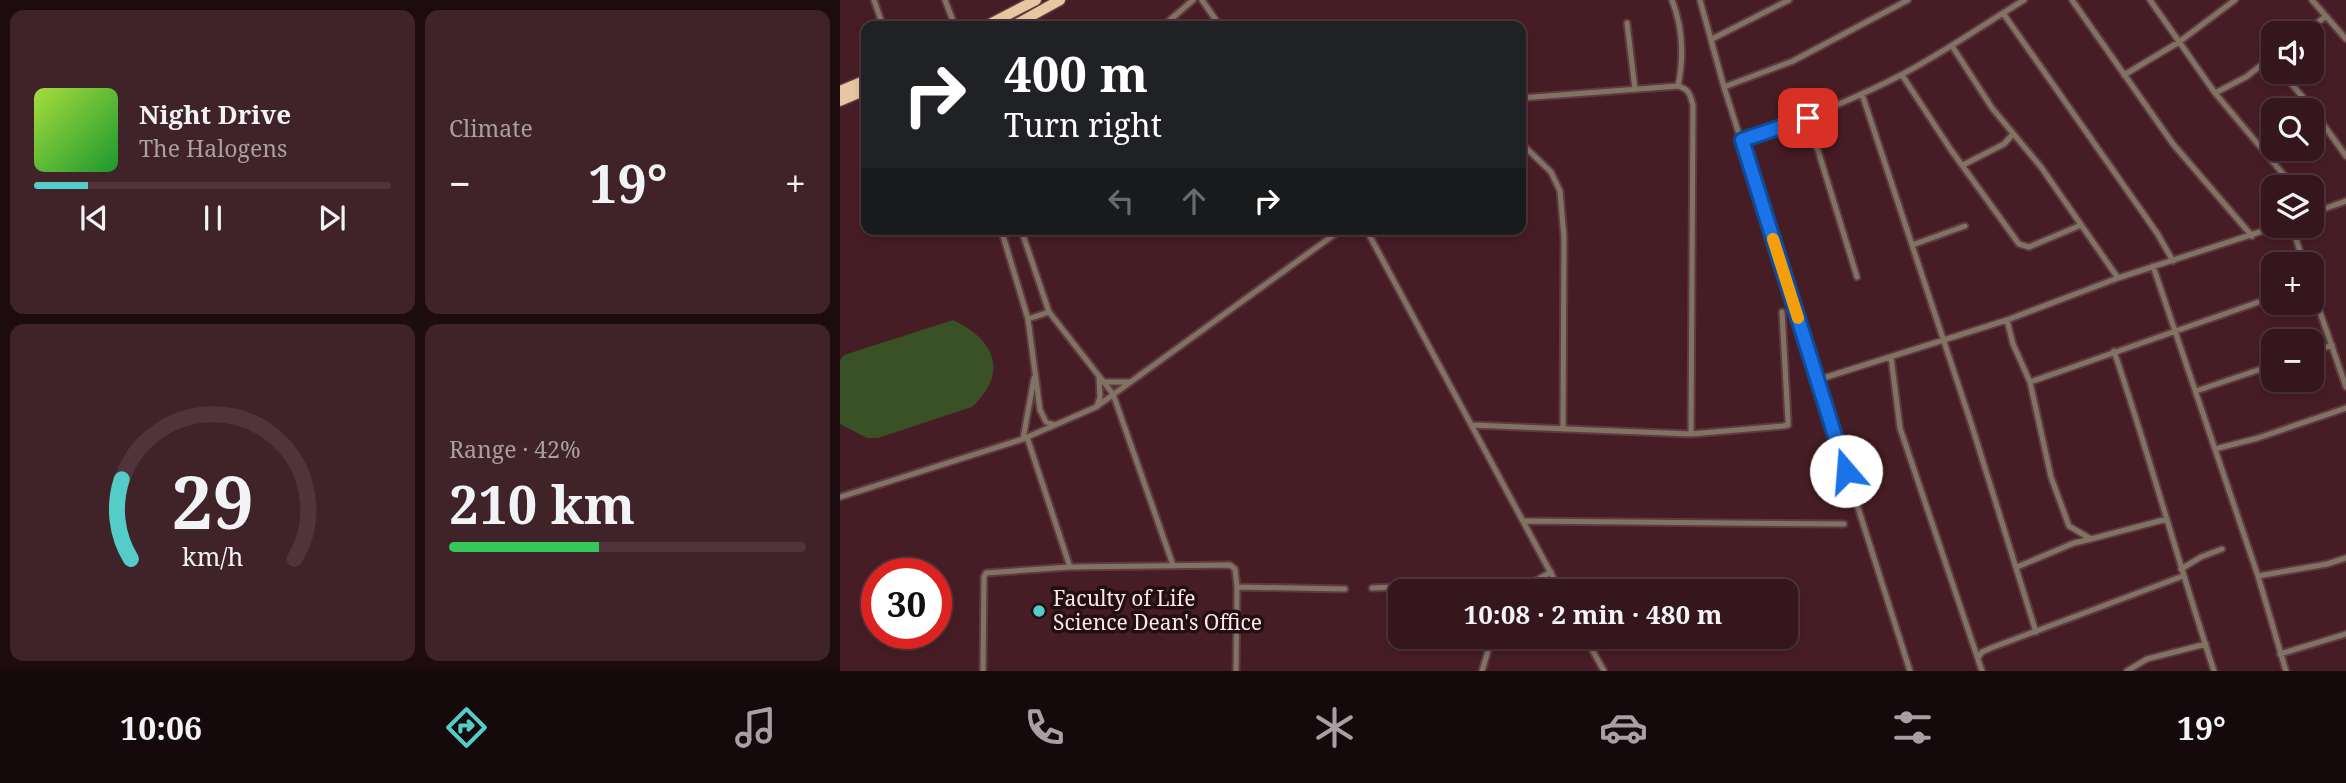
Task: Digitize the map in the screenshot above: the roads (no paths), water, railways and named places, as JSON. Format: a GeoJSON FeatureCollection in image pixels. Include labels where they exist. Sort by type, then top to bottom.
{"type":"FeatureCollection","features":[{"type":"Feature","properties":{"kind":"highway"},"geometry":{"type":"LineString","coordinates":[[996,21],[1036,0]]}},
{"type":"Feature","properties":{"kind":"highway"},"geometry":{"type":"LineString","coordinates":[[1022,21],[1060,0]]}},
{"type":"Feature","properties":{"kind":"highway"},"geometry":{"type":"LineString","coordinates":[[840,91],[861,82]]}},
{"type":"Feature","properties":{"kind":"highway"},"geometry":{"type":"LineString","coordinates":[[840,100],[861,92]]}},
{"type":"Feature","properties":{"kind":"street"},"geometry":{"type":"LineString","coordinates":[[874,0],[881,21]]}},
{"type":"Feature","properties":{"kind":"street"},"geometry":{"type":"LineString","coordinates":[[945,0],[953,21]]}},
{"type":"Feature","properties":{"kind":"street"},"geometry":{"type":"LineString","coordinates":[[1169,21],[1193,0]]}},
{"type":"Feature","properties":{"kind":"street"},"geometry":{"type":"LineString","coordinates":[[1202,0],[1217,21]]}},
{"type":"Feature","properties":{"kind":"street"},"geometry":{"type":"LineString","coordinates":[[1672,0],[1681,34],[1678,86]]}},
{"type":"Feature","properties":{"kind":"street"},"geometry":{"type":"LineString","coordinates":[[1700,0],[1724,87],[1910,671]]}},
{"type":"Feature","properties":{"kind":"street"},"geometry":{"type":"LineString","coordinates":[[1712,39],[1789,0]]}},
{"type":"Feature","properties":{"kind":"street"},"geometry":{"type":"LineString","coordinates":[[1724,87],[1793,61],[1908,0]]}},
{"type":"Feature","properties":{"kind":"street"},"geometry":{"type":"LineString","coordinates":[[1742,140],[1808,118],[1902,75],[2024,0]]}},
{"type":"Feature","properties":{"kind":"street"},"geometry":{"type":"LineString","coordinates":[[2072,0],[2173,144],[2252,236]]}},
{"type":"Feature","properties":{"kind":"street"},"geometry":{"type":"LineString","coordinates":[[2150,0],[2215,93],[2284,175]]}},
{"type":"Feature","properties":{"kind":"street"},"geometry":{"type":"LineString","coordinates":[[2123,75],[2179,42],[2235,0]]}},
{"type":"Feature","properties":{"kind":"street"},"geometry":{"type":"LineString","coordinates":[[2312,0],[2346,39]]}},
{"type":"Feature","properties":{"kind":"street"},"geometry":{"type":"LineString","coordinates":[[2003,13],[2151,224],[2173,261]]}},
{"type":"Feature","properties":{"kind":"street"},"geometry":{"type":"LineString","coordinates":[[2320,21],[2326,16]]}},
{"type":"Feature","properties":{"kind":"street"},"geometry":{"type":"LineString","coordinates":[[1627,23],[1635,89]]}},
{"type":"Feature","properties":{"kind":"street"},"geometry":{"type":"LineString","coordinates":[[1952,46],[1992,108],[2041,167],[2118,278]]}},
{"type":"Feature","properties":{"kind":"street"},"geometry":{"type":"LineString","coordinates":[[2215,93],[2261,67]]}},
{"type":"Feature","properties":{"kind":"street"},"geometry":{"type":"LineString","coordinates":[[1902,75],[2019,244],[2029,247],[2081,225]]}},
{"type":"Feature","properties":{"kind":"street"},"geometry":{"type":"LineString","coordinates":[[2291,84],[2346,156]]}},
{"type":"Feature","properties":{"kind":"street"},"geometry":{"type":"LineString","coordinates":[[1526,98],[1678,86],[1686,88],[1690,93],[1693,105],[1691,434]]}},
{"type":"Feature","properties":{"kind":"street"},"geometry":{"type":"LineString","coordinates":[[1863,94],[2036,632]]}},
{"type":"Feature","properties":{"kind":"street"},"geometry":{"type":"LineString","coordinates":[[1808,118],[1857,277]]}},
{"type":"Feature","properties":{"kind":"street"},"geometry":{"type":"LineString","coordinates":[[1963,165],[2004,144],[2013,134]]}},
{"type":"Feature","properties":{"kind":"street"},"geometry":{"type":"LineString","coordinates":[[1526,148],[1551,172],[1560,191],[1564,237],[1563,428]]}},
{"type":"Feature","properties":{"kind":"street"},"geometry":{"type":"LineString","coordinates":[[2324,207],[2346,201]]}},
{"type":"Feature","properties":{"kind":"street"},"geometry":{"type":"LineString","coordinates":[[1912,244],[1965,226]]}},
{"type":"Feature","properties":{"kind":"street"},"geometry":{"type":"LineString","coordinates":[[1817,380],[2007,320],[2118,278],[2261,233]]}},
{"type":"Feature","properties":{"kind":"street"},"geometry":{"type":"LineString","coordinates":[[1003,235],[1028,319],[1042,416],[1046,422],[1055,425]]}},
{"type":"Feature","properties":{"kind":"street"},"geometry":{"type":"LineString","coordinates":[[1023,235],[1049,312],[1113,394],[1173,565]]}},
{"type":"Feature","properties":{"kind":"street"},"geometry":{"type":"LineString","coordinates":[[840,497],[1025,438],[1096,407],[1334,235]]}},
{"type":"Feature","properties":{"kind":"street"},"geometry":{"type":"LineString","coordinates":[[1369,235],[1554,579]]}},
{"type":"Feature","properties":{"kind":"street"},"geometry":{"type":"LineString","coordinates":[[2153,267],[2258,576],[2286,671]]}},
{"type":"Feature","properties":{"kind":"street"},"geometry":{"type":"LineString","coordinates":[[2030,382],[2261,301]]}},
{"type":"Feature","properties":{"kind":"street"},"geometry":{"type":"LineString","coordinates":[[1028,319],[1049,312]]}},
{"type":"Feature","properties":{"kind":"street"},"geometry":{"type":"LineString","coordinates":[[1471,425],[1691,434],[1788,425],[1782,312]]}},
{"type":"Feature","properties":{"kind":"street"},"geometry":{"type":"LineString","coordinates":[[2321,315],[2346,387]]}},
{"type":"Feature","properties":{"kind":"street"},"geometry":{"type":"LineString","coordinates":[[2007,320],[2013,344],[2030,382],[2051,477],[2074,543]]}},
{"type":"Feature","properties":{"kind":"street"},"geometry":{"type":"LineString","coordinates":[[2324,348],[2332,345]]}},
{"type":"Feature","properties":{"kind":"street"},"geometry":{"type":"LineString","coordinates":[[2114,351],[2214,671]]}},
{"type":"Feature","properties":{"kind":"street"},"geometry":{"type":"LineString","coordinates":[[1891,357],[1900,428],[1982,671]]}},
{"type":"Feature","properties":{"kind":"street"},"geometry":{"type":"LineString","coordinates":[[2196,391],[2261,369]]}},
{"type":"Feature","properties":{"kind":"street"},"geometry":{"type":"LineString","coordinates":[[1035,375],[1025,438],[1070,567]]}},
{"type":"Feature","properties":{"kind":"street"},"geometry":{"type":"LineString","coordinates":[[1101,380],[1131,382]]}},
{"type":"Feature","properties":{"kind":"street"},"geometry":{"type":"LineString","coordinates":[[1096,407],[1100,397],[1101,380]]}},
{"type":"Feature","properties":{"kind":"street"},"geometry":{"type":"LineString","coordinates":[[2215,449],[2258,438],[2346,408]]}},
{"type":"Feature","properties":{"kind":"street"},"geometry":{"type":"LineString","coordinates":[[2017,567],[2074,543],[2167,519]]}},
{"type":"Feature","properties":{"kind":"street"},"geometry":{"type":"LineString","coordinates":[[1525,521],[1844,524]]}},
{"type":"Feature","properties":{"kind":"street"},"geometry":{"type":"LineString","coordinates":[[2069,526],[2091,539]]}},
{"type":"Feature","properties":{"kind":"street"},"geometry":{"type":"LineString","coordinates":[[2181,569],[2201,557],[2222,550]]}},
{"type":"Feature","properties":{"kind":"street"},"geometry":{"type":"LineString","coordinates":[[2258,576],[2346,558]]}},
{"type":"Feature","properties":{"kind":"street"},"geometry":{"type":"LineString","coordinates":[[983,671],[986,573],[1070,567],[1173,565],[1233,566],[1237,587],[1237,671]]}},
{"type":"Feature","properties":{"kind":"street"},"geometry":{"type":"LineString","coordinates":[[1539,579],[1551,572]]}},
{"type":"Feature","properties":{"kind":"street"},"geometry":{"type":"LineString","coordinates":[[1978,658],[1982,652],[1991,648],[2183,576]]}},
{"type":"Feature","properties":{"kind":"street"},"geometry":{"type":"LineString","coordinates":[[1237,587],[1345,589]]}},
{"type":"Feature","properties":{"kind":"street"},"geometry":{"type":"LineString","coordinates":[[1372,588],[1388,587]]}},
{"type":"Feature","properties":{"kind":"street"},"geometry":{"type":"LineString","coordinates":[[2280,653],[2346,634]]}},
{"type":"Feature","properties":{"kind":"street"},"geometry":{"type":"LineString","coordinates":[[2127,671],[2147,659],[2206,644]]}},
{"type":"Feature","properties":{"kind":"street"},"geometry":{"type":"LineString","coordinates":[[1482,671],[1488,649]]}},
{"type":"Feature","properties":{"kind":"street"},"geometry":{"type":"LineString","coordinates":[[1592,649],[1604,671]]}},
{"type":"Feature","properties":{"kind":"place","name":"Faculty of Life Science Dean's Office"},"geometry":{"type":"Point","coordinates":[1039,611]}}]}
